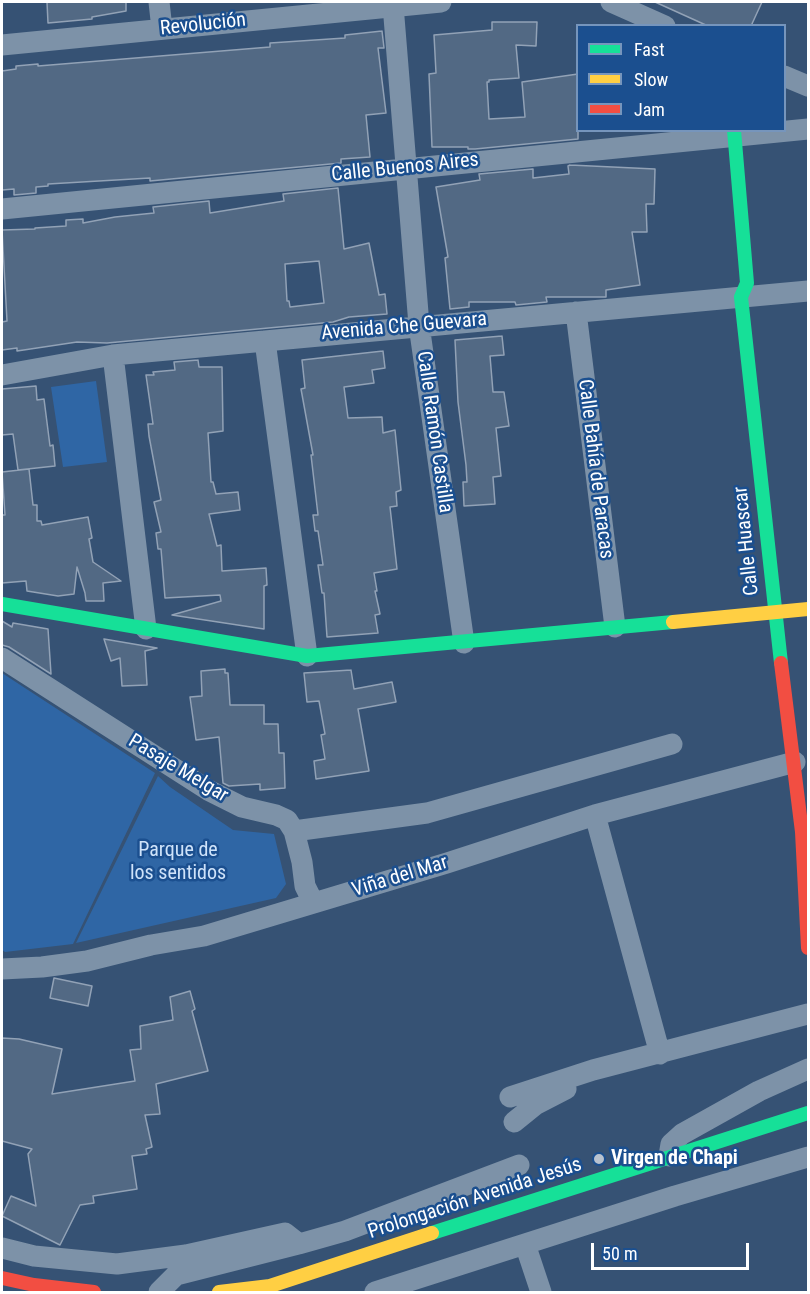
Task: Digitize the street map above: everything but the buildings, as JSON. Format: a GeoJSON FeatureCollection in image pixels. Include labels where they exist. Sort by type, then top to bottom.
{"type":"FeatureCollection","features":[{"type":"Feature","properties":{"kind":"street"},"geometry":{"type":"LineString","coordinates":[[159,2],[162,29]]}},
{"type":"Feature","properties":{"kind":"street","name":"Revolución"},"geometry":{"type":"LineString","coordinates":[[2,45],[441,2]]}},
{"type":"Feature","properties":{"kind":"street"},"geometry":{"type":"LineString","coordinates":[[611,2],[660,24]]}},
{"type":"Feature","properties":{"kind":"street","name":"Calle Ramón Castilla"},"geometry":{"type":"LineString","coordinates":[[393,5],[419,326],[464,643]]}},
{"type":"Feature","properties":{"kind":"street"},"geometry":{"type":"LineString","coordinates":[[786,77],[808,86]]}},
{"type":"Feature","properties":{"kind":"street","name":"Calle Buenos Aires"},"geometry":{"type":"LineString","coordinates":[[786,131],[808,129]]}},
{"type":"Feature","properties":{"kind":"street","name":"Calle Buenos Aires"},"geometry":{"type":"LineString","coordinates":[[2,209],[764,132]]}},
{"type":"Feature","properties":{"kind":"street","name":"Calle Huascar"},"geometry":{"type":"LineString","coordinates":[[735,134],[747,283],[741,297],[775,612],[795,762],[802,832],[808,948]]}},
{"type":"Feature","properties":{"kind":"street","name":"Avenida Che Guevara"},"geometry":{"type":"LineString","coordinates":[[2,375],[112,356],[808,291]]}},
{"type":"Feature","properties":{"kind":"street","name":"Calle Bahía de Paracas"},"geometry":{"type":"LineString","coordinates":[[576,312],[615,627]]}},
{"type":"Feature","properties":{"kind":"street"},"geometry":{"type":"LineString","coordinates":[[265,341],[307,656]]}},
{"type":"Feature","properties":{"kind":"street"},"geometry":{"type":"LineString","coordinates":[[112,356],[146,629]]}},
{"type":"Feature","properties":{"kind":"street"},"geometry":{"type":"LineString","coordinates":[[2,604],[307,656],[339,655],[808,609]]}},
{"type":"Feature","properties":{"kind":"street","name":"Pasaje Melgar"},"geometry":{"type":"LineString","coordinates":[[2,658],[208,790],[242,807],[276,814],[287,820],[294,831]]}},
{"type":"Feature","properties":{"kind":"street"},"geometry":{"type":"LineString","coordinates":[[313,902],[305,886],[294,831],[427,813],[672,744]]}},
{"type":"Feature","properties":{"kind":"street","name":"Viña del Mar"},"geometry":{"type":"LineString","coordinates":[[2,969],[87,961],[151,945],[204,936],[447,863],[595,815],[795,762]]}},
{"type":"Feature","properties":{"kind":"street"},"geometry":{"type":"LineString","coordinates":[[595,815],[660,1054]]}},
{"type":"Feature","properties":{"kind":"street"},"geometry":{"type":"LineString","coordinates":[[510,1097],[593,1070],[808,1014]]}},
{"type":"Feature","properties":{"kind":"street"},"geometry":{"type":"LineString","coordinates":[[669,1156],[671,1144],[682,1134],[759,1091],[808,1069]]}},
{"type":"Feature","properties":{"kind":"street"},"geometry":{"type":"LineString","coordinates":[[514,1122],[535,1105],[563,1091],[593,1070]]}},
{"type":"Feature","properties":{"kind":"street","name":"Prolongación Avenida Jesús"},"geometry":{"type":"LineString","coordinates":[[219,1293],[278,1289],[669,1156],[808,1113]]}},
{"type":"Feature","properties":{"kind":"street"},"geometry":{"type":"LineString","coordinates":[[379,1292],[675,1196],[808,1157]]}},
{"type":"Feature","properties":{"kind":"street"},"geometry":{"type":"LineString","coordinates":[[159,1293],[176,1275],[345,1231],[519,1165]]}},
{"type":"Feature","properties":{"kind":"street"},"geometry":{"type":"LineString","coordinates":[[2,1248],[34,1256],[117,1264],[186,1255],[285,1233],[299,1244]]}},
{"type":"Feature","properties":{"kind":"street"},"geometry":{"type":"LineString","coordinates":[[525,1244],[541,1293]]}},
{"type":"Feature","properties":{"kind":"street"},"geometry":{"type":"LineString","coordinates":[[34,1256],[34,1285]]}},
{"type":"Feature","properties":{"kind":"street"},"geometry":{"type":"LineString","coordinates":[[2,1278],[94,1293]]}},
{"type":"Feature","properties":{"kind":"green space"},"geometry":{"type":"Polygon","coordinates":[[[96,381],[107,462],[63,467],[51,387],[96,381]]]}},
{"type":"Feature","properties":{"kind":"green space"},"geometry":{"type":"Polygon","coordinates":[[[2,673],[155,773],[73,944],[5,952],[2,950],[2,673]]]}},
{"type":"Feature","properties":{"kind":"green space","name":"Parque de los sentidos"},"geometry":{"type":"Polygon","coordinates":[[[158,776],[170,787],[233,830],[274,834],[286,884],[276,898],[76,943],[158,776]]]}},
{"type":"Feature","properties":{"kind":"traffic: fast"},"geometry":{"type":"LineString","coordinates":[[734,132],[747,283],[741,297],[781,663]]}},
{"type":"Feature","properties":{"kind":"traffic: fast"},"geometry":{"type":"LineString","coordinates":[[2,604],[307,656],[673,622]]}},
{"type":"Feature","properties":{"kind":"traffic: fast"},"geometry":{"type":"LineString","coordinates":[[432,1233],[808,1113]]}},
{"type":"Feature","properties":{"kind":"traffic: slow"},"geometry":{"type":"LineString","coordinates":[[673,622],[808,609]]}},
{"type":"Feature","properties":{"kind":"traffic: slow"},"geometry":{"type":"LineString","coordinates":[[219,1292],[270,1286],[432,1233]]}},
{"type":"Feature","properties":{"kind":"traffic: jam"},"geometry":{"type":"LineString","coordinates":[[781,663],[802,832],[808,948]]}},
{"type":"Feature","properties":{"kind":"traffic: jam"},"geometry":{"type":"LineString","coordinates":[[2,1278],[34,1285],[94,1292]]}},
{"type":"Feature","properties":{"kind":"place","name":"Virgen de Chapi"},"geometry":{"type":"Point","coordinates":[599,1159]}}]}
